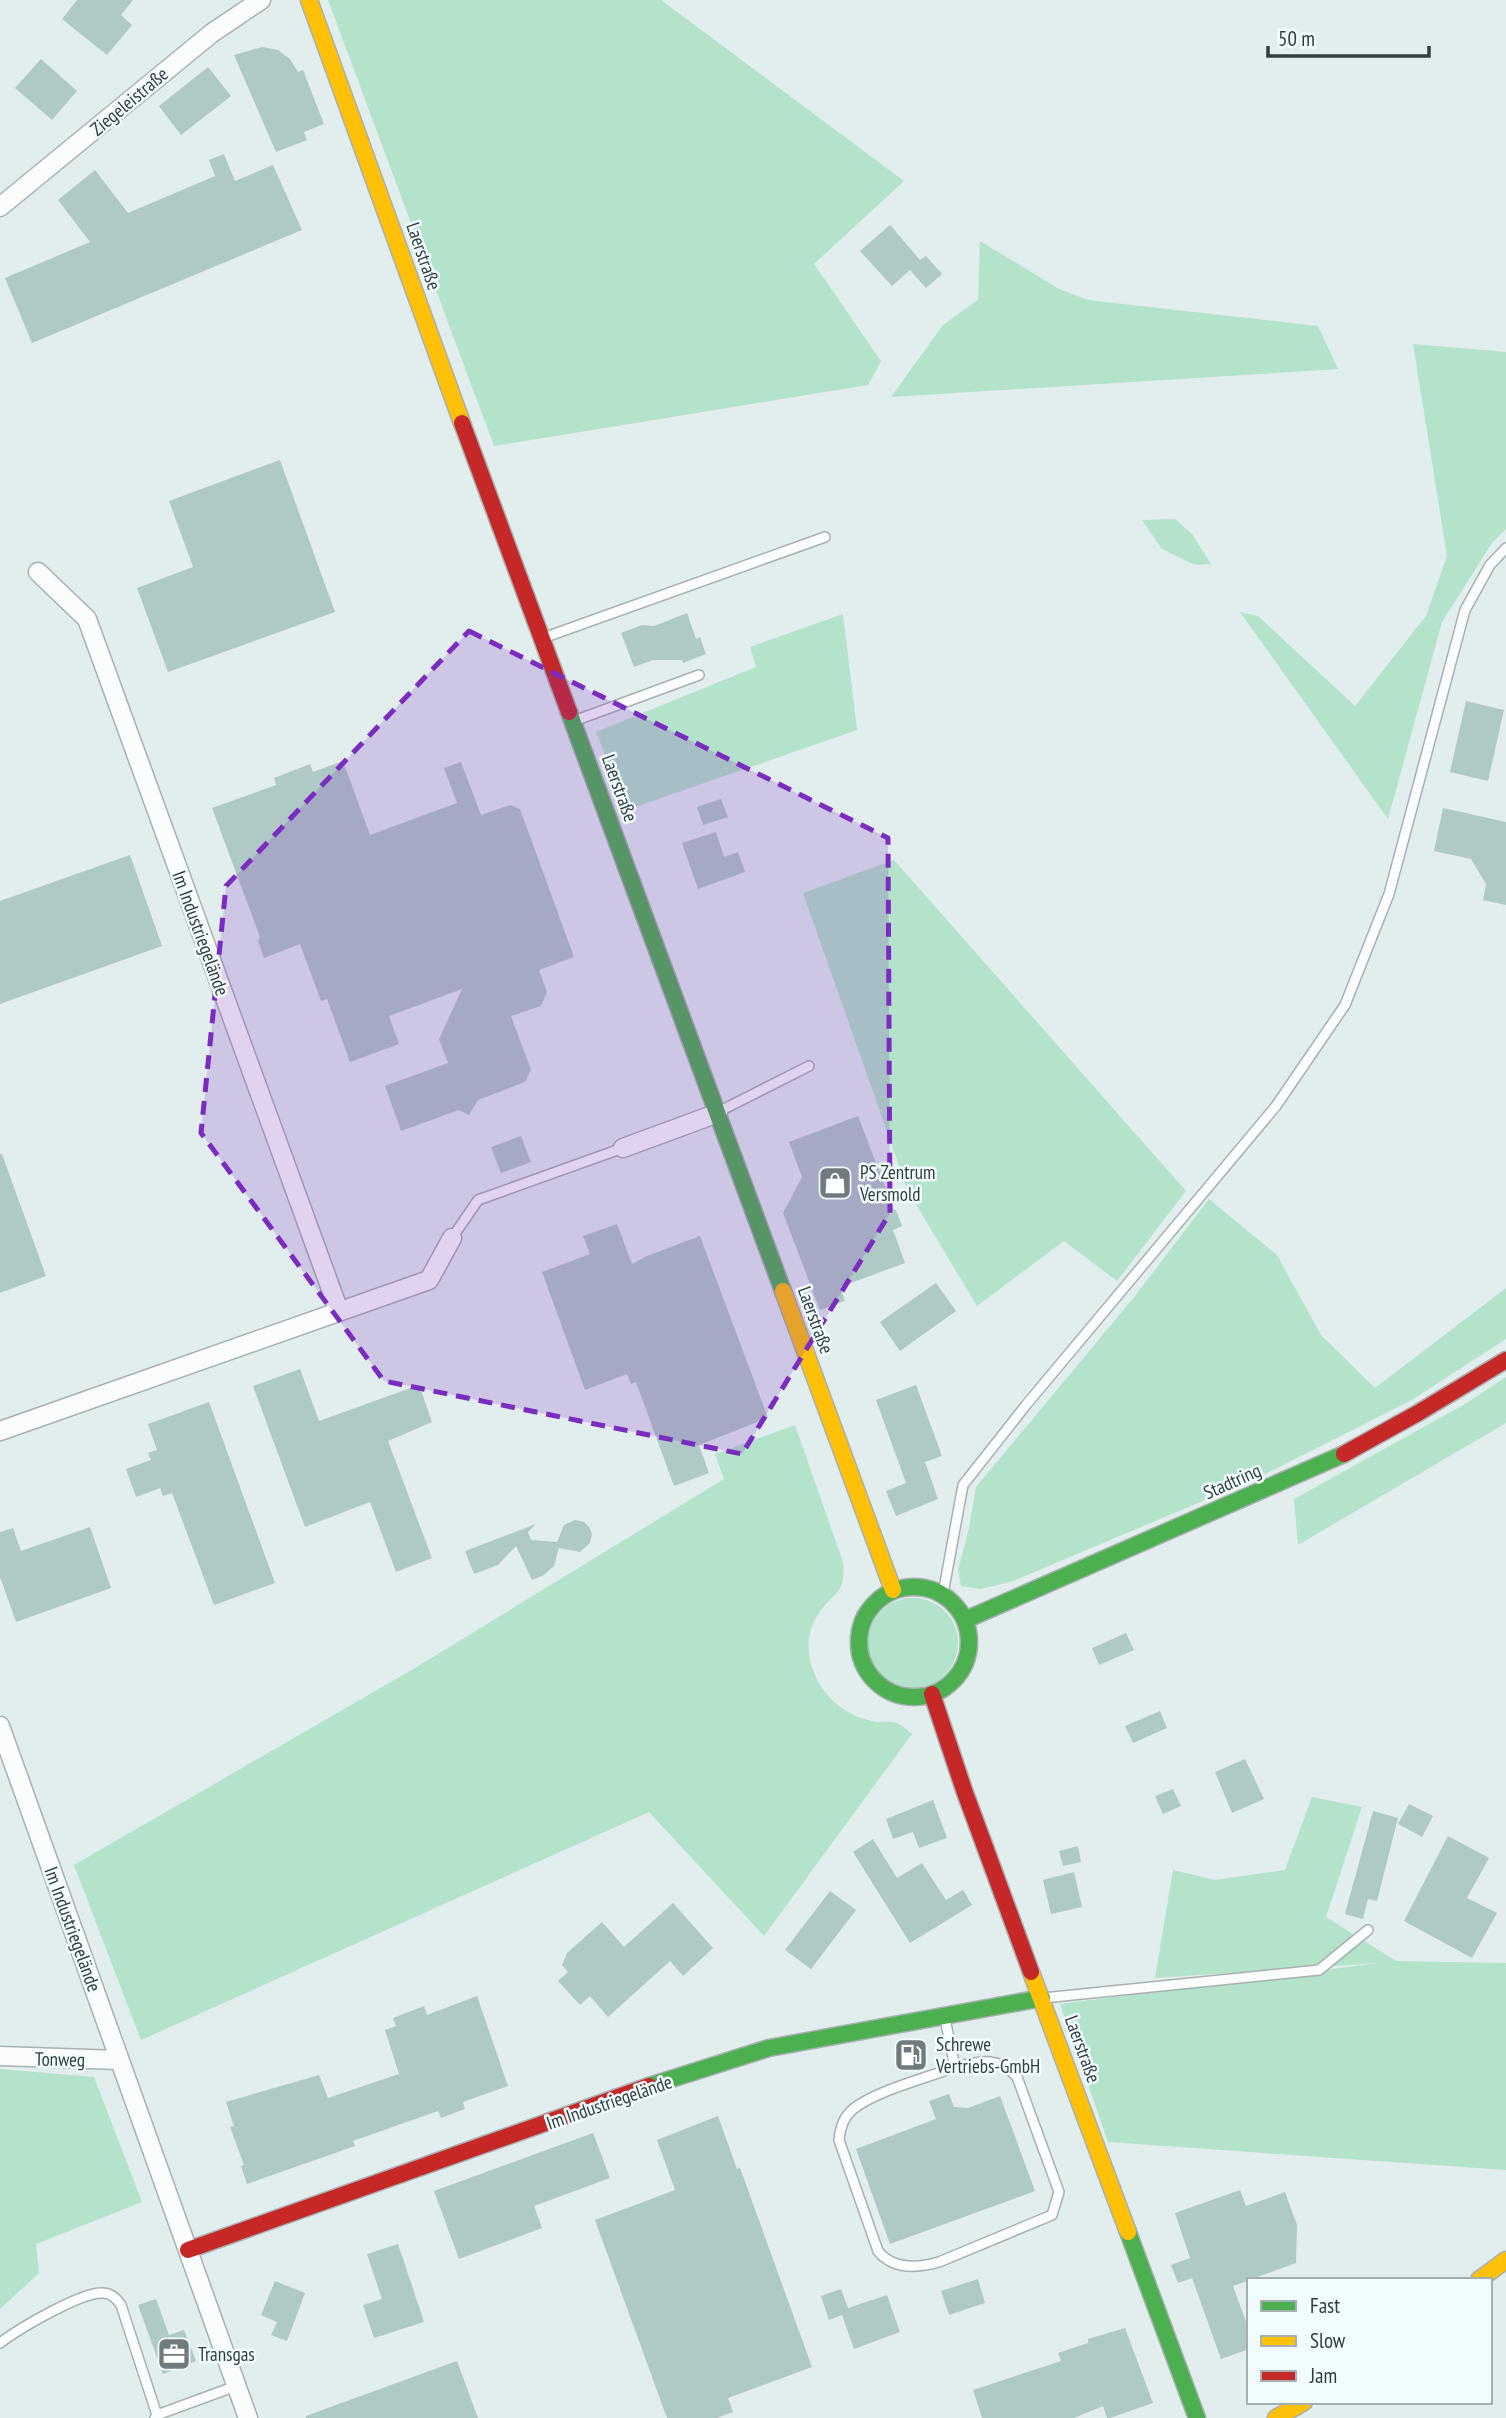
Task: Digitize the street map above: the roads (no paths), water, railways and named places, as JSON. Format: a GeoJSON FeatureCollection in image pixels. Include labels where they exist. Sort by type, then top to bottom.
{"type":"FeatureCollection","features":[{"type":"Feature","properties":{"kind":"main road","name":"Laerstraße"},"geometry":{"type":"LineString","coordinates":[[309,0],[450,391],[893,1590]]}},
{"type":"Feature","properties":{"kind":"main road","name":"Stadtring"},"geometry":{"type":"LineString","coordinates":[[965,1620],[1330,1461],[1418,1413],[1506,1360]]}},
{"type":"Feature","properties":{"kind":"main road"},"geometry":{"type":"LineString","coordinates":[[920,1587],[943,1594],[957,1606],[965,1620],[968,1646],[964,1665],[951,1683],[932,1694],[917,1697],[901,1695],[887,1689],[874,1680],[862,1660],[859,1633],[865,1616],[877,1600],[893,1590],[920,1587]]}},
{"type":"Feature","properties":{"kind":"main road","name":"Laerstraße"},"geometry":{"type":"LineString","coordinates":[[932,1694],[964,1790],[1197,2418]]}},
{"type":"Feature","properties":{"kind":"main road","name":"Im Industriegelände"},"geometry":{"type":"LineString","coordinates":[[188,2250],[662,2082],[769,2048],[1042,1998]]}},
{"type":"Feature","properties":{"kind":"main road"},"geometry":{"type":"LineString","coordinates":[[1482,2278],[1506,2260]]}},
{"type":"Feature","properties":{"kind":"main road"},"geometry":{"type":"LineString","coordinates":[[1276,2418],[1300,2404]]}},
{"type":"Feature","properties":{"kind":"street","name":"Ziegeleistraße"},"geometry":{"type":"LineString","coordinates":[[0,207],[212,33],[261,0]]}},
{"type":"Feature","properties":{"kind":"street","name":"Im Industriegelände"},"geometry":{"type":"LineString","coordinates":[[38,572],[87,619],[339,1311]]}},
{"type":"Feature","properties":{"kind":"street"},"geometry":{"type":"LineString","coordinates":[[623,1148],[718,1113]]}},
{"type":"Feature","properties":{"kind":"street"},"geometry":{"type":"LineString","coordinates":[[0,1431],[429,1280],[452,1238]]}},
{"type":"Feature","properties":{"kind":"street","name":"Im Industriegelände"},"geometry":{"type":"LineString","coordinates":[[0,1726],[248,2418]]}},
{"type":"Feature","properties":{"kind":"street","name":"Tonweg"},"geometry":{"type":"LineString","coordinates":[[0,2056],[119,2060]]}},
{"type":"Feature","properties":{"kind":"lane"},"geometry":{"type":"LineString","coordinates":[[542,638],[825,537]]}},
{"type":"Feature","properties":{"kind":"lane"},"geometry":{"type":"LineString","coordinates":[[943,1594],[963,1485],[1026,1405],[1276,1106],[1345,1005],[1389,894],[1465,610],[1490,565],[1506,548]]}},
{"type":"Feature","properties":{"kind":"lane"},"geometry":{"type":"LineString","coordinates":[[573,721],[699,675]]}},
{"type":"Feature","properties":{"kind":"lane"},"geometry":{"type":"LineString","coordinates":[[718,1113],[809,1066]]}},
{"type":"Feature","properties":{"kind":"lane"},"geometry":{"type":"LineString","coordinates":[[452,1238],[478,1199],[623,1148]]}},
{"type":"Feature","properties":{"kind":"lane"},"geometry":{"type":"LineString","coordinates":[[1042,1998],[1319,1970],[1368,1930]]}},
{"type":"Feature","properties":{"kind":"lane"},"geometry":{"type":"LineString","coordinates":[[944,2017],[956,2067]]}},
{"type":"Feature","properties":{"kind":"lane"},"geometry":{"type":"LineString","coordinates":[[982,2061],[994,2062],[1007,2067],[1017,2077],[1059,2192],[1056,2207],[1052,2215],[939,2262],[925,2266],[896,2264],[885,2259],[878,2251],[839,2140],[839,2130],[852,2110],[868,2100],[956,2067],[982,2061]]}},
{"type":"Feature","properties":{"kind":"lane"},"geometry":{"type":"LineString","coordinates":[[0,2343],[28,2325],[81,2299],[103,2293],[111,2295],[121,2305],[156,2416],[236,2386]]}},
{"type":"Feature","properties":{"kind":"place","name":"PS Zentrum Versmold"},"geometry":{"type":"Point","coordinates":[835,1183]}},
{"type":"Feature","properties":{"kind":"place","name":"Schrewe Vertriebs-GmbH"},"geometry":{"type":"Point","coordinates":[911,2055]}},
{"type":"Feature","properties":{"kind":"place","name":"Transgas"},"geometry":{"type":"Point","coordinates":[174,2354]}}]}
